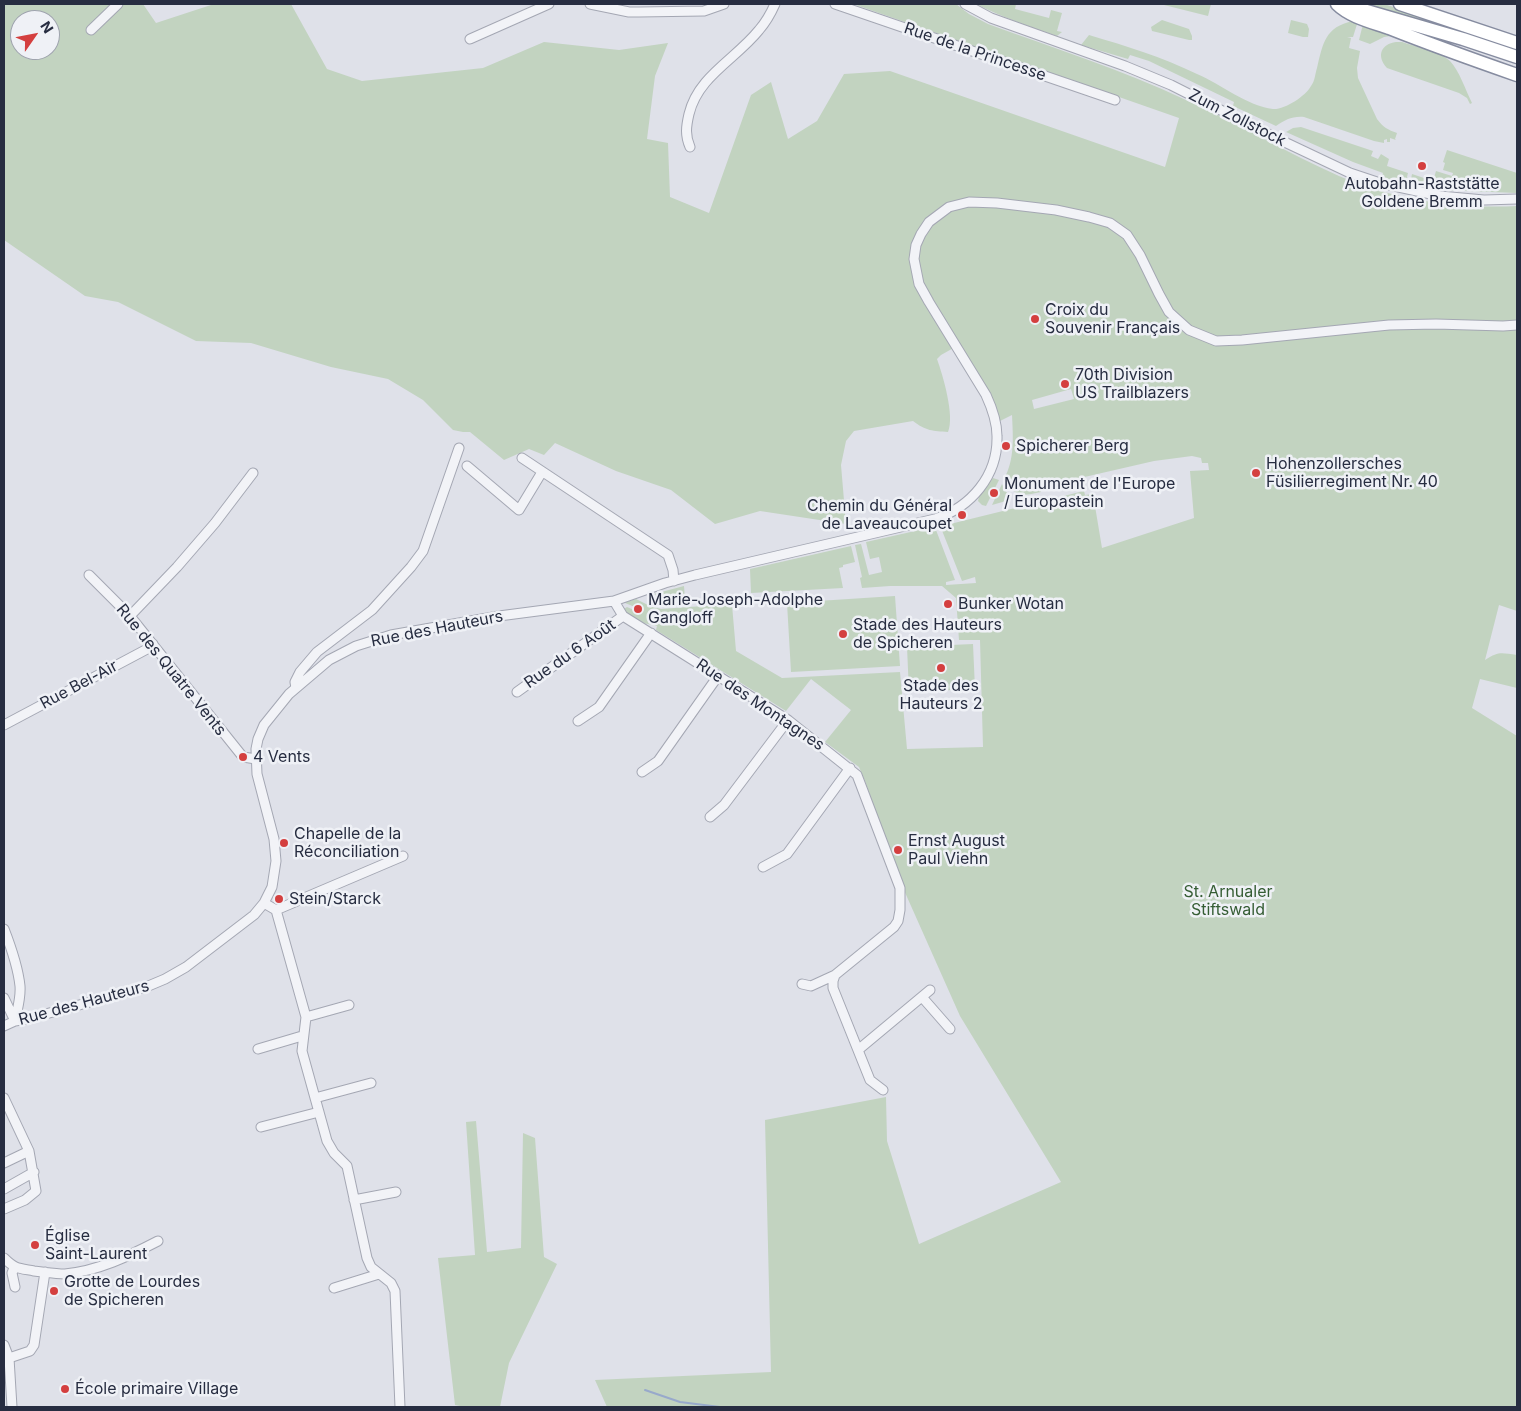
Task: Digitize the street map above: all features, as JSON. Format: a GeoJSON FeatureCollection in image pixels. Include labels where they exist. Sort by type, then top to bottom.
{"type":"FeatureCollection","features":[{"type":"Feature","properties":{"kind":"highway"},"geometry":{"type":"LineString","coordinates":[[1337,4],[1342,10],[1359,17],[1517,75]]}},
{"type":"Feature","properties":{"kind":"highway"},"geometry":{"type":"LineString","coordinates":[[1341,4],[1417,25],[1517,57]]}},
{"type":"Feature","properties":{"kind":"highway"},"geometry":{"type":"LineString","coordinates":[[1400,4],[1517,43]]}},
{"type":"Feature","properties":{"kind":"highway"},"geometry":{"type":"LineString","coordinates":[[1490,33],[1517,34]]}},
{"type":"Feature","properties":{"kind":"street"},"geometry":{"type":"LineString","coordinates":[[91,30],[118,4]]}},
{"type":"Feature","properties":{"kind":"street"},"geometry":{"type":"LineString","coordinates":[[470,39],[549,4]]}},
{"type":"Feature","properties":{"kind":"street"},"geometry":{"type":"LineString","coordinates":[[590,4],[629,12],[704,11],[724,4]]}},
{"type":"Feature","properties":{"kind":"street"},"geometry":{"type":"LineString","coordinates":[[690,147],[686,136],[686,128],[690,109],[697,95],[711,76],[759,31],[775,4]]}},
{"type":"Feature","properties":{"kind":"street","name":"Rue de la Princesse"},"geometry":{"type":"LineString","coordinates":[[835,4],[1115,100]]}},
{"type":"Feature","properties":{"kind":"street","name":"Zum Zollstock"},"geometry":{"type":"LineString","coordinates":[[966,4],[991,18],[1125,66],[1171,85],[1350,173],[1380,183],[1440,196],[1484,200],[1517,200]]}},
{"type":"Feature","properties":{"kind":"street","name":"Rue des Hauteurs"},"geometry":{"type":"LineString","coordinates":[[4,1026],[15,1021],[146,987],[165,979],[186,967],[254,916],[264,903],[272,887],[276,861],[274,839],[258,774],[257,744],[264,725],[290,694],[329,660],[356,646],[391,635],[499,616],[614,601],[674,580],[935,519],[955,511],[966,503],[981,486],[991,470],[997,446],[997,434],[992,408],[970,368],[928,302],[919,284],[914,259],[916,245],[929,222],[949,208],[970,202],[997,203],[1090,216],[1110,223],[1126,235],[1140,255],[1169,312],[1189,330],[1216,340],[1242,340],[1389,324],[1517,325]]}},
{"type":"Feature","properties":{"kind":"street"},"geometry":{"type":"LineString","coordinates":[[296,688],[295,682],[300,672],[317,652],[372,610],[423,551],[459,448]]}},
{"type":"Feature","properties":{"kind":"street"},"geometry":{"type":"LineString","coordinates":[[522,458],[668,555],[674,580]]}},
{"type":"Feature","properties":{"kind":"street"},"geometry":{"type":"LineString","coordinates":[[467,466],[519,510],[542,472]]}},
{"type":"Feature","properties":{"kind":"street"},"geometry":{"type":"LineString","coordinates":[[130,616],[177,567],[215,523],[253,473]]}},
{"type":"Feature","properties":{"kind":"street","name":"Rue des Quatre Vents"},"geometry":{"type":"LineString","coordinates":[[89,575],[130,616],[243,757],[256,759]]}},
{"type":"Feature","properties":{"kind":"street","name":"Rue des Montagnes"},"geometry":{"type":"LineString","coordinates":[[614,601],[623,616],[788,720],[857,775],[900,888],[900,910],[898,921],[894,927],[836,975]]}},
{"type":"Feature","properties":{"kind":"street","name":"Rue du 6 Août"},"geometry":{"type":"LineString","coordinates":[[517,692],[623,616]]}},
{"type":"Feature","properties":{"kind":"street"},"geometry":{"type":"LineString","coordinates":[[578,721],[599,707],[651,633]]}},
{"type":"Feature","properties":{"kind":"street","name":"Rue Bel-Air"},"geometry":{"type":"LineString","coordinates":[[4,725],[153,644]]}},
{"type":"Feature","properties":{"kind":"street"},"geometry":{"type":"LineString","coordinates":[[642,772],[658,762],[718,676]]}},
{"type":"Feature","properties":{"kind":"street"},"geometry":{"type":"LineString","coordinates":[[710,817],[724,805],[788,720]]}},
{"type":"Feature","properties":{"kind":"street"},"geometry":{"type":"LineString","coordinates":[[763,867],[787,854],[850,768]]}},
{"type":"Feature","properties":{"kind":"street"},"geometry":{"type":"LineString","coordinates":[[276,910],[403,856]]}},
{"type":"Feature","properties":{"kind":"street"},"geometry":{"type":"LineString","coordinates":[[264,903],[276,910],[306,1017],[302,1036],[302,1051],[327,1141],[334,1153],[347,1166],[367,1258],[371,1267],[391,1283],[395,1291],[400,1407]]}},
{"type":"Feature","properties":{"kind":"street"},"geometry":{"type":"LineString","coordinates":[[4,929],[20,987],[15,1021]]}},
{"type":"Feature","properties":{"kind":"street"},"geometry":{"type":"LineString","coordinates":[[802,984],[811,986],[836,975]]}},
{"type":"Feature","properties":{"kind":"street"},"geometry":{"type":"LineString","coordinates":[[836,975],[833,981],[833,988],[870,1080],[883,1090]]}},
{"type":"Feature","properties":{"kind":"street"},"geometry":{"type":"LineString","coordinates":[[858,1050],[930,990]]}},
{"type":"Feature","properties":{"kind":"street"},"geometry":{"type":"LineString","coordinates":[[922,997],[950,1029]]}},
{"type":"Feature","properties":{"kind":"street"},"geometry":{"type":"LineString","coordinates":[[4,998],[15,1021]]}},
{"type":"Feature","properties":{"kind":"street"},"geometry":{"type":"LineString","coordinates":[[306,1017],[349,1005]]}},
{"type":"Feature","properties":{"kind":"street"},"geometry":{"type":"LineString","coordinates":[[258,1050],[302,1036]]}},
{"type":"Feature","properties":{"kind":"street"},"geometry":{"type":"LineString","coordinates":[[315,1098],[371,1083]]}},
{"type":"Feature","properties":{"kind":"street"},"geometry":{"type":"LineString","coordinates":[[4,1098],[29,1151],[36,1190],[25,1200],[4,1209]]}},
{"type":"Feature","properties":{"kind":"street"},"geometry":{"type":"LineString","coordinates":[[261,1127],[319,1112]]}},
{"type":"Feature","properties":{"kind":"street"},"geometry":{"type":"LineString","coordinates":[[4,1163],[29,1151]]}},
{"type":"Feature","properties":{"kind":"street"},"geometry":{"type":"LineString","coordinates":[[4,1189],[34,1172]]}},
{"type":"Feature","properties":{"kind":"street"},"geometry":{"type":"LineString","coordinates":[[354,1200],[396,1192]]}},
{"type":"Feature","properties":{"kind":"street"},"geometry":{"type":"LineString","coordinates":[[4,1258],[14,1268],[64,1274],[105,1265],[158,1241]]}},
{"type":"Feature","properties":{"kind":"street"},"geometry":{"type":"LineString","coordinates":[[14,1268],[12,1273],[15,1286]]}},
{"type":"Feature","properties":{"kind":"street"},"geometry":{"type":"LineString","coordinates":[[9,1358],[30,1351],[34,1345],[45,1272]]}},
{"type":"Feature","properties":{"kind":"street"},"geometry":{"type":"LineString","coordinates":[[334,1288],[379,1274]]}},
{"type":"Feature","properties":{"kind":"street"},"geometry":{"type":"LineString","coordinates":[[4,1346],[9,1358],[12,1407]]}},
{"type":"Feature","properties":{"kind":"green space","name":"St. Arnualer Stiftswald"},"geometry":{"type":"Polygon","coordinates":[[[4,4],[143,4],[156,23],[214,4],[291,4],[327,69],[362,81],[483,68],[544,42],[619,50],[668,43],[655,76],[647,139],[668,143],[670,197],[709,213],[751,95],[771,82],[788,139],[817,121],[844,74],[890,71],[1165,167],[1179,118],[856,5],[956,4],[969,14],[988,24],[1162,89],[1225,118],[1320,167],[1360,184],[1404,197],[1426,201],[1472,206],[1517,206],[1517,611],[1499,605],[1485,660],[1500,653],[1517,655],[1517,688],[1480,679],[1472,708],[1517,736],[1517,1407],[607,1407],[595,1380],[771,1372],[765,1120],[886,1097],[887,1141],[919,1244],[1061,1182],[960,1016],[899,879],[859,767],[825,742],[851,710],[811,679],[786,711],[656,630],[657,626],[643,623],[622,610],[627,607],[641,613],[642,607],[636,605],[635,607],[625,603],[636,599],[661,609],[732,605],[736,651],[782,678],[900,672],[907,749],[983,747],[980,640],[959,640],[956,598],[942,586],[862,588],[860,578],[862,577],[855,545],[861,544],[869,575],[882,572],[879,557],[870,559],[866,542],[933,527],[936,530],[955,580],[946,582],[946,585],[976,583],[975,577],[962,581],[941,528],[942,526],[1084,491],[1085,495],[1093,494],[1102,548],[1194,518],[1190,471],[1209,470],[1208,463],[1202,463],[1201,458],[1192,456],[1154,461],[1041,487],[1041,492],[1024,495],[1016,493],[1004,479],[1012,456],[1012,415],[996,423],[957,346],[937,359],[949,406],[950,425],[948,432],[930,430],[913,421],[854,431],[846,441],[841,465],[846,524],[760,511],[715,524],[671,490],[616,471],[555,443],[544,455],[529,449],[504,460],[470,432],[453,430],[423,400],[388,379],[331,367],[251,343],[196,341],[118,302],[85,296],[4,240],[4,4]],[[1071,389],[1032,400],[1034,409],[1074,399],[1071,389]]]}},
{"type":"Feature","properties":{"kind":"green space"},"geometry":{"type":"Polygon","coordinates":[[[976,4],[1016,4],[1015,9],[1049,18],[1051,10],[1062,13],[1057,31],[1062,32],[1057,36],[1016,22],[976,4]]]}},
{"type":"Feature","properties":{"kind":"green space"},"geometry":{"type":"Polygon","coordinates":[[[1160,4],[1211,4],[1208,16],[1160,4]]]}},
{"type":"Feature","properties":{"kind":"green space"},"geometry":{"type":"Polygon","coordinates":[[[1363,4],[1384,4],[1517,47],[1517,52],[1363,4]]]}},
{"type":"Feature","properties":{"kind":"green space"},"geometry":{"type":"Polygon","coordinates":[[[1162,20],[1189,29],[1192,40],[1152,31],[1151,27],[1162,20]]]}},
{"type":"Feature","properties":{"kind":"green space"},"geometry":{"type":"Polygon","coordinates":[[[1291,20],[1307,24],[1309,29],[1308,37],[1288,33],[1291,20]]]}},
{"type":"Feature","properties":{"kind":"green space"},"geometry":{"type":"Polygon","coordinates":[[[1358,21],[1353,37],[1347,37],[1351,38],[1349,48],[1360,51],[1357,68],[1358,78],[1377,119],[1386,128],[1397,133],[1396,140],[1390,138],[1390,142],[1387,142],[1387,139],[1384,140],[1384,143],[1374,141],[1304,117],[1289,119],[1276,126],[1233,106],[1234,102],[1149,61],[1130,55],[1128,59],[1081,45],[1089,35],[1130,48],[1184,68],[1254,104],[1278,109],[1294,102],[1308,90],[1314,80],[1321,51],[1327,37],[1336,27],[1358,21]]]}},
{"type":"Feature","properties":{"kind":"green space"},"geometry":{"type":"Polygon","coordinates":[[[1363,24],[1397,35],[1384,37],[1370,44],[1359,40],[1363,24]]]}},
{"type":"Feature","properties":{"kind":"green space"},"geometry":{"type":"Polygon","coordinates":[[[1396,42],[1428,50],[1450,61],[1472,103],[1470,104],[1467,98],[1459,93],[1387,68],[1382,59],[1382,51],[1387,45],[1396,42]]]}},
{"type":"Feature","properties":{"kind":"green space"},"geometry":{"type":"Polygon","coordinates":[[[1301,127],[1373,151],[1371,156],[1378,159],[1381,154],[1389,159],[1387,166],[1408,173],[1408,180],[1411,179],[1412,174],[1433,181],[1436,171],[1452,176],[1453,173],[1443,170],[1445,163],[1443,162],[1447,150],[1517,173],[1517,193],[1440,190],[1383,179],[1381,178],[1383,173],[1353,162],[1286,132],[1293,128],[1301,127]]]}},
{"type":"Feature","properties":{"kind":"green space"},"geometry":{"type":"Polygon","coordinates":[[[993,478],[999,480],[986,506],[982,505],[978,501],[979,497],[993,478]]]}},
{"type":"Feature","properties":{"kind":"green space"},"geometry":{"type":"Polygon","coordinates":[[[1002,484],[1008,499],[992,505],[1002,484]]]}},
{"type":"Feature","properties":{"kind":"green space"},"geometry":{"type":"Polygon","coordinates":[[[851,546],[855,562],[839,568],[843,588],[751,593],[750,569],[851,546]]]}},
{"type":"Feature","properties":{"kind":"green space"},"geometry":{"type":"Polygon","coordinates":[[[684,586],[685,600],[661,602],[655,601],[650,595],[684,586]]]}},
{"type":"Feature","properties":{"kind":"green space","name":"Stade des Hauteurs de Spicheren"},"geometry":{"type":"Polygon","coordinates":[[[895,596],[900,666],[791,672],[787,603],[895,596]]]}},
{"type":"Feature","properties":{"kind":"green space","name":"Stade des Hauteurs 2"},"geometry":{"type":"Polygon","coordinates":[[[973,644],[975,689],[909,692],[907,647],[973,644]]]}},
{"type":"Feature","properties":{"kind":"green space"},"geometry":{"type":"Polygon","coordinates":[[[476,1121],[487,1252],[521,1248],[523,1133],[535,1138],[544,1257],[557,1264],[509,1363],[500,1407],[465,1407],[455,1405],[438,1258],[475,1255],[466,1122],[476,1121]]]}},
{"type":"Feature","properties":{"kind":"waterway"},"geometry":{"type":"LineString","coordinates":[[645,1390],[680,1402],[720,1407]]}},
{"type":"Feature","properties":{"kind":"place","name":"Autobahn-Raststätte Goldene Bremm"},"geometry":{"type":"Point","coordinates":[1422,166]}},
{"type":"Feature","properties":{"kind":"place","name":"Croix du Souvenir Français"},"geometry":{"type":"Point","coordinates":[1035,319]}},
{"type":"Feature","properties":{"kind":"place","name":"70th Division US Trailblazers"},"geometry":{"type":"Point","coordinates":[1065,384]}},
{"type":"Feature","properties":{"kind":"place","name":"Spicherer Berg"},"geometry":{"type":"Point","coordinates":[1006,446]}},
{"type":"Feature","properties":{"kind":"place","name":"Hohenzollersches Füsilierregiment Nr. 40"},"geometry":{"type":"Point","coordinates":[1256,473]}},
{"type":"Feature","properties":{"kind":"place","name":"Monument de l'Europe / Europastein"},"geometry":{"type":"Point","coordinates":[994,493]}},
{"type":"Feature","properties":{"kind":"place","name":"Chemin du Général de Laveaucoupet"},"geometry":{"type":"Point","coordinates":[962,515]}},
{"type":"Feature","properties":{"kind":"place","name":"Bunker Wotan"},"geometry":{"type":"Point","coordinates":[948,604]}},
{"type":"Feature","properties":{"kind":"place","name":"Marie-Joseph-Adolphe Gangloff"},"geometry":{"type":"Point","coordinates":[638,609]}},
{"type":"Feature","properties":{"kind":"place","name":"Stade des Hauteurs de Spicheren"},"geometry":{"type":"Point","coordinates":[843,634]}},
{"type":"Feature","properties":{"kind":"place","name":"Stade des Hauteurs 2"},"geometry":{"type":"Point","coordinates":[941,668]}},
{"type":"Feature","properties":{"kind":"place","name":"4 Vents"},"geometry":{"type":"Point","coordinates":[243,757]}},
{"type":"Feature","properties":{"kind":"place","name":"Chapelle de la Réconciliation"},"geometry":{"type":"Point","coordinates":[284,843]}},
{"type":"Feature","properties":{"kind":"place","name":"Ernst August Paul Viehn"},"geometry":{"type":"Point","coordinates":[898,850]}},
{"type":"Feature","properties":{"kind":"place","name":"Stein/Starck"},"geometry":{"type":"Point","coordinates":[279,899]}},
{"type":"Feature","properties":{"kind":"place","name":"Église Saint-Laurent"},"geometry":{"type":"Point","coordinates":[35,1245]}},
{"type":"Feature","properties":{"kind":"place","name":"Grotte de Lourdes de Spicheren"},"geometry":{"type":"Point","coordinates":[54,1291]}},
{"type":"Feature","properties":{"kind":"place","name":"École primaire Village"},"geometry":{"type":"Point","coordinates":[65,1389]}}]}
